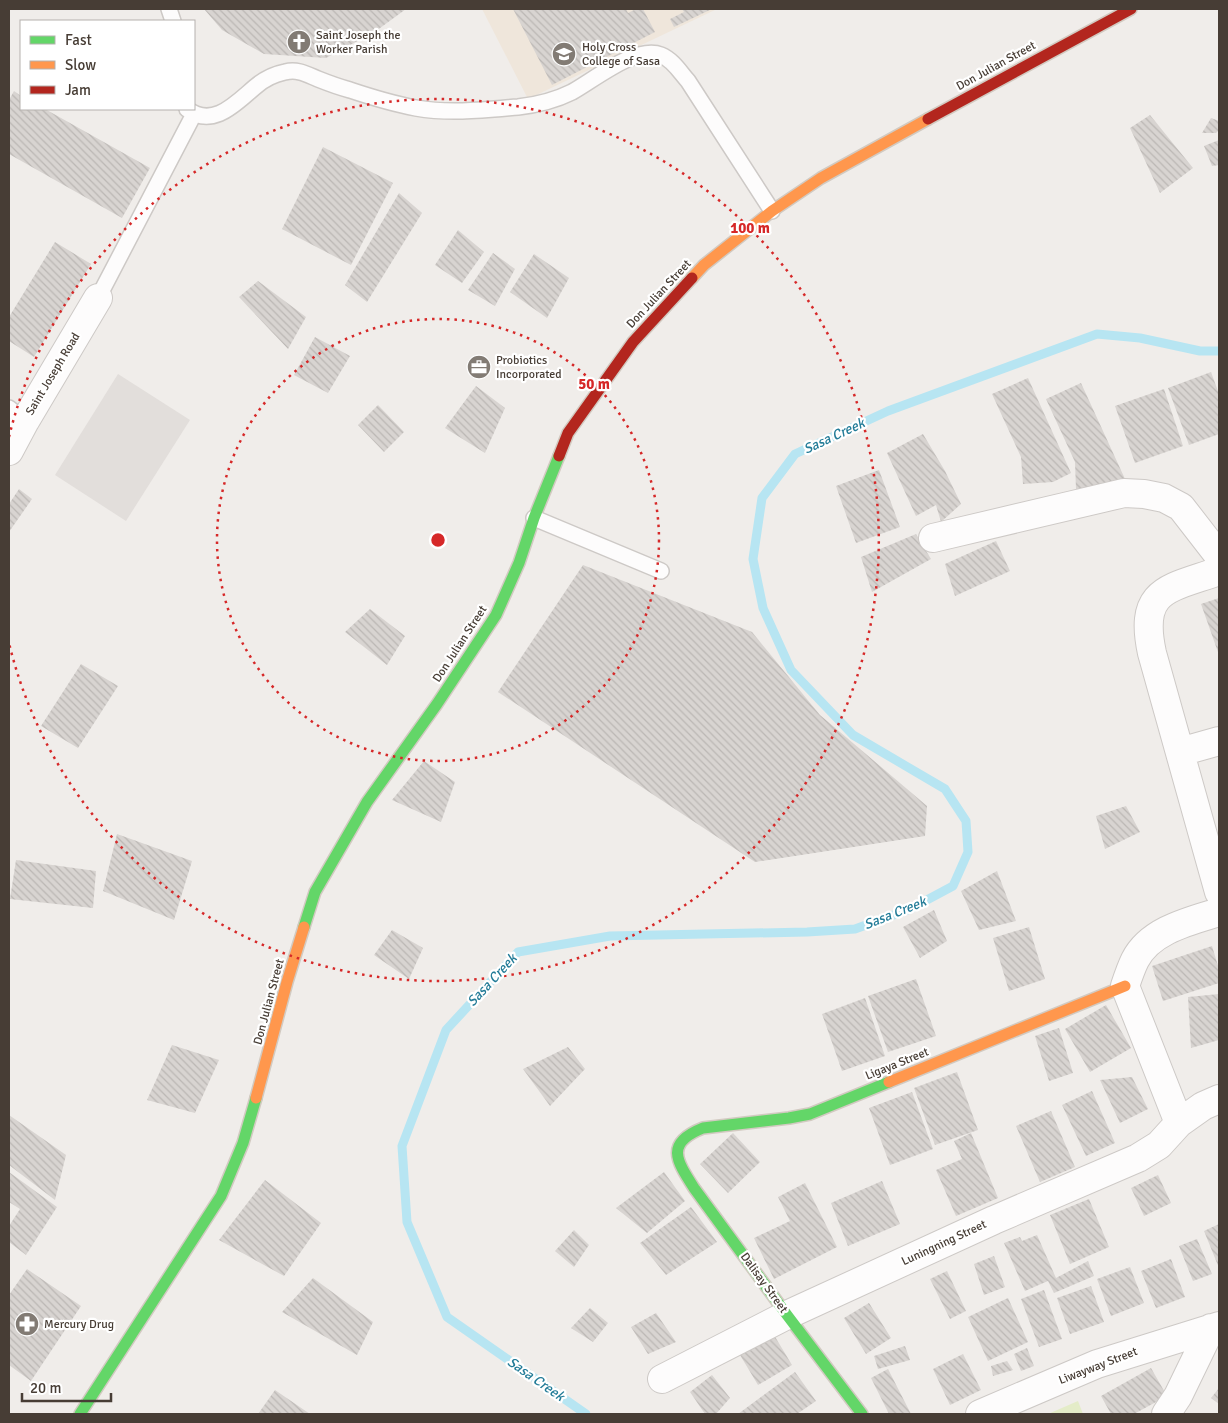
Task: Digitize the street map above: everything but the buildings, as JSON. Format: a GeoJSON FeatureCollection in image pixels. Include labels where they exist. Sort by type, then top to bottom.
{"type":"FeatureCollection","features":[{"type":"Feature","properties":{"kind":"street","name":"Don Julian Street"},"geometry":{"type":"LineString","coordinates":[[80,1414],[221,1196],[242,1143],[265,1067],[287,982],[315,892],[368,802],[437,704],[496,615],[519,564],[534,518],[568,433],[633,342],[704,265],[772,211],[821,178],[1131,9]]}},
{"type":"Feature","properties":{"kind":"street","name":"Saint Joseph Road"},"geometry":{"type":"LineString","coordinates":[[9,450],[17,414],[98,298]]}},
{"type":"Feature","properties":{"kind":"street"},"geometry":{"type":"LineString","coordinates":[[933,538],[1124,493],[1144,494],[1164,498],[1181,507],[1219,556]]}},
{"type":"Feature","properties":{"kind":"street"},"geometry":{"type":"LineString","coordinates":[[1219,571],[1170,589],[1158,596],[1152,606],[1148,619],[1148,637],[1219,892]]}},
{"type":"Feature","properties":{"kind":"street"},"geometry":{"type":"LineString","coordinates":[[1180,752],[1219,741]]}},
{"type":"Feature","properties":{"kind":"street"},"geometry":{"type":"LineString","coordinates":[[1180,1123],[1125,986],[1136,958],[1147,944],[1166,931],[1219,912]]}},
{"type":"Feature","properties":{"kind":"street","name":"Ligaya Street"},"geometry":{"type":"LineString","coordinates":[[677,1146],[692,1131],[703,1128],[810,1114],[1125,986]]}},
{"type":"Feature","properties":{"kind":"street","name":"Luningning Street"},"geometry":{"type":"LineString","coordinates":[[662,1379],[787,1315],[994,1220],[1138,1158],[1159,1145],[1180,1123],[1203,1106],[1219,1099]]}},
{"type":"Feature","properties":{"kind":"street","name":"Dalisay Street"},"geometry":{"type":"LineString","coordinates":[[677,1146],[678,1160],[683,1171],[787,1315],[862,1414]]}},
{"type":"Feature","properties":{"kind":"street"},"geometry":{"type":"LineString","coordinates":[[1166,1414],[1178,1396],[1215,1327]]}},
{"type":"Feature","properties":{"kind":"street","name":"Liwayway Street"},"geometry":{"type":"LineString","coordinates":[[980,1414],[1097,1364],[1215,1327]]}},
{"type":"Feature","properties":{"kind":"lane"},"geometry":{"type":"LineString","coordinates":[[98,298],[191,112],[204,117],[230,109],[256,86],[271,77],[295,70],[349,90],[416,108],[451,112],[534,105],[571,93],[623,61],[644,53],[660,54],[673,62],[688,81],[772,211]]}},
{"type":"Feature","properties":{"kind":"lane"},"geometry":{"type":"LineString","coordinates":[[534,518],[661,571]]}},
{"type":"Feature","properties":{"kind":"shaded area","name":"Holy Cross College of Sasa"},"geometry":{"type":"Polygon","coordinates":[[[482,9],[717,9],[528,99],[482,9]]]}},
{"type":"Feature","properties":{"kind":"shaded area"},"geometry":{"type":"Polygon","coordinates":[[[118,374],[190,420],[126,521],[55,475],[118,374]]]}},
{"type":"Feature","properties":{"kind":"green space"},"geometry":{"type":"Polygon","coordinates":[[[1078,1401],[1083,1414],[1048,1414],[1078,1401]]]}},
{"type":"Feature","properties":{"kind":"waterway","name":"Sasa Creek"},"geometry":{"type":"LineString","coordinates":[[586,1414],[447,1317],[407,1222],[402,1146],[446,1030],[518,952],[610,936],[807,932],[855,929],[910,909],[953,886],[968,852],[966,821],[945,789],[853,735],[791,670],[763,608],[753,559],[762,498],[795,454],[888,411],[1097,334],[1140,338],[1200,351],[1219,351]]}},
{"type":"Feature","properties":{"kind":"traffic: fast"},"geometry":{"type":"LineString","coordinates":[[304,927],[315,892],[367,802],[437,704],[496,615],[519,563],[534,518],[559,456]]}},
{"type":"Feature","properties":{"kind":"traffic: fast"},"geometry":{"type":"LineString","coordinates":[[862,1414],[694,1188],[682,1169],[678,1153],[679,1146],[683,1140],[703,1128],[810,1114],[889,1082]]}},
{"type":"Feature","properties":{"kind":"traffic: fast"},"geometry":{"type":"LineString","coordinates":[[80,1414],[221,1196],[243,1143],[256,1098]]}},
{"type":"Feature","properties":{"kind":"traffic: slow"},"geometry":{"type":"LineString","coordinates":[[692,278],[704,265],[772,211],[821,178],[928,119]]}},
{"type":"Feature","properties":{"kind":"traffic: slow"},"geometry":{"type":"LineString","coordinates":[[256,1098],[287,982],[304,927]]}},
{"type":"Feature","properties":{"kind":"traffic: slow"},"geometry":{"type":"LineString","coordinates":[[889,1082],[1125,986]]}},
{"type":"Feature","properties":{"kind":"traffic: jam"},"geometry":{"type":"LineString","coordinates":[[928,119],[1131,9]]}},
{"type":"Feature","properties":{"kind":"traffic: jam"},"geometry":{"type":"LineString","coordinates":[[559,456],[568,433],[633,342],[692,278]]}},
{"type":"Feature","properties":{"kind":"place","name":"Saint Joseph the Worker Parish"},"geometry":{"type":"Point","coordinates":[299,42]}},
{"type":"Feature","properties":{"kind":"place","name":"Holy Cross College of Sasa"},"geometry":{"type":"Point","coordinates":[564,54]}},
{"type":"Feature","properties":{"kind":"place","name":"Probiotics Incorporated"},"geometry":{"type":"Point","coordinates":[479,367]}},
{"type":"Feature","properties":{"kind":"place","name":"Mercury Drug"},"geometry":{"type":"Point","coordinates":[27,1324]}}]}
